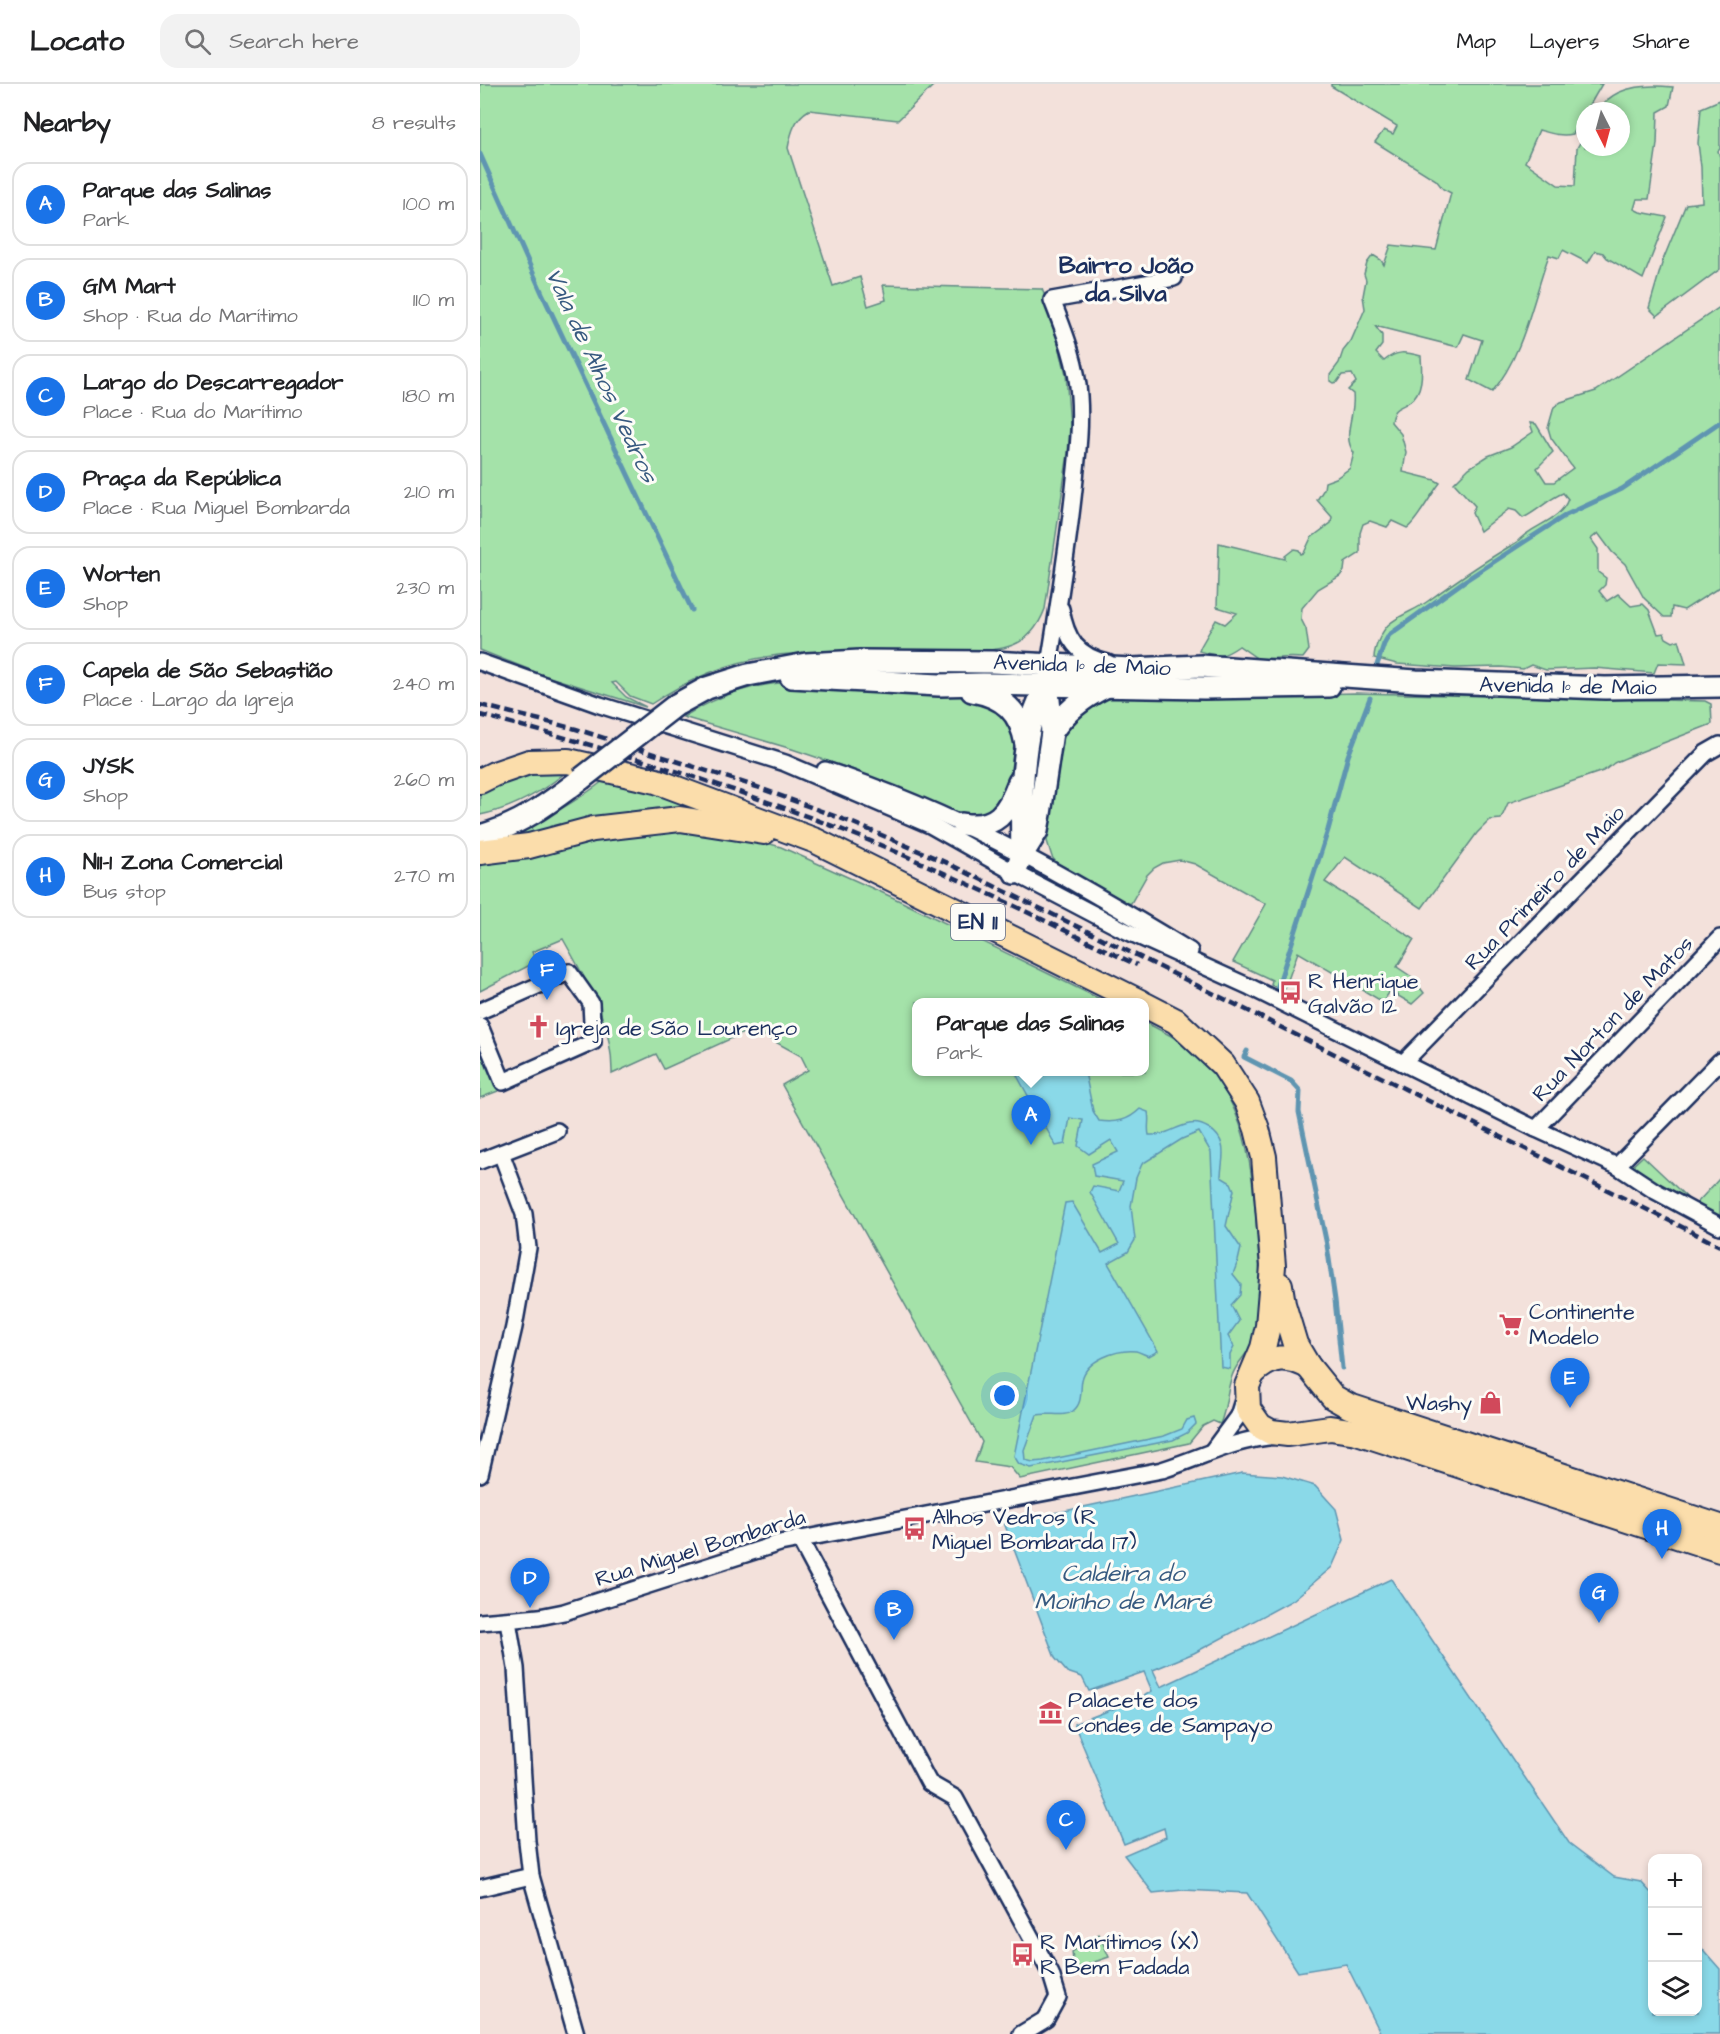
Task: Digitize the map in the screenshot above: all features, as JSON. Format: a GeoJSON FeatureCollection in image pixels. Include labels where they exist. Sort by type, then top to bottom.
{"type":"FeatureCollection","features":[{"type":"Feature","properties":{"kind":"main road","name":"Avenida 1º de Maio"},"geometry":{"type":"LineString","coordinates":[[555,799],[676,705],[707,688],[748,675],[806,664],[860,661],[992,662],[1107,686],[1292,688],[1416,681]]}},
{"type":"Feature","properties":{"kind":"main road","name":"Avenida 1º de Maio"},"geometry":{"type":"LineString","coordinates":[[748,675],[939,685],[1047,675],[1201,666],[1416,681],[1605,688],[1710,686]]}},
{"type":"Feature","properties":{"kind":"main road"},"geometry":{"type":"LineString","coordinates":[[1019,864],[1037,831],[1052,732],[1047,675]]}},
{"type":"Feature","properties":{"kind":"main road"},"geometry":{"type":"LineString","coordinates":[[962,824],[982,825],[1000,816],[1013,798],[1025,758],[1034,714],[1047,675]]}},
{"type":"Feature","properties":{"kind":"main road"},"geometry":{"type":"LineString","coordinates":[[939,685],[987,693],[1001,700],[1021,726],[1025,758],[1019,864]]}},
{"type":"Feature","properties":{"kind":"main road"},"geometry":{"type":"LineString","coordinates":[[1052,732],[1082,700],[1107,686]]}},
{"type":"Feature","properties":{"kind":"main road","name":"EN 11"},"geometry":{"type":"LineString","coordinates":[[480,781],[529,762],[568,761],[656,781],[816,841],[1132,998]]}},
{"type":"Feature","properties":{"kind":"main road"},"geometry":{"type":"LineString","coordinates":[[480,822],[506,817],[555,799]]}},
{"type":"Feature","properties":{"kind":"main road"},"geometry":{"type":"LineString","coordinates":[[480,836],[504,830],[555,799]]}},
{"type":"Feature","properties":{"kind":"main road","name":"EN 11"},"geometry":{"type":"LineString","coordinates":[[480,852],[529,846],[593,829],[680,819],[816,841]]}},
{"type":"Feature","properties":{"kind":"main road"},"geometry":{"type":"LineString","coordinates":[[1149,1007],[1176,1021],[1222,1065],[1247,1102],[1257,1130],[1264,1157],[1273,1266],[1270,1280],[1271,1309],[1251,1379],[1248,1409],[1260,1426],[1271,1432],[1294,1433],[1330,1428],[1357,1432],[1720,1550]]}},
{"type":"Feature","properties":{"kind":"main road"},"geometry":{"type":"LineString","coordinates":[[1273,1266],[1279,1279],[1283,1305],[1295,1344],[1312,1371],[1333,1397],[1364,1412],[1720,1527]]}},
{"type":"Feature","properties":{"kind":"main road"},"geometry":{"type":"LineString","coordinates":[[1251,1379],[1264,1364],[1280,1358],[1294,1359],[1312,1371],[1322,1392],[1323,1406],[1318,1418],[1310,1426],[1294,1433]]}},
{"type":"Feature","properties":{"kind":"street"},"geometry":{"type":"LineString","coordinates":[[1047,675],[1073,499],[1080,416],[1075,367],[1052,300],[1174,278]]}},
{"type":"Feature","properties":{"kind":"street"},"geometry":{"type":"LineString","coordinates":[[1059,600],[1070,640],[1084,655],[1131,669]]}},
{"type":"Feature","properties":{"kind":"street"},"geometry":{"type":"LineString","coordinates":[[480,662],[600,705],[867,783],[962,824],[1019,864]]}},
{"type":"Feature","properties":{"kind":"street"},"geometry":{"type":"LineString","coordinates":[[1710,686],[1720,699]]}},
{"type":"Feature","properties":{"kind":"street","name":"Rua Primeiro de Maio"},"geometry":{"type":"LineString","coordinates":[[1403,1063],[1706,753],[1720,745]]}},
{"type":"Feature","properties":{"kind":"street"},"geometry":{"type":"LineString","coordinates":[[741,748],[815,775],[1112,904],[1250,987],[1536,1129],[1617,1166],[1655,1191],[1720,1226]]}},
{"type":"Feature","properties":{"kind":"street","name":"Rua Norton de Matos"},"geometry":{"type":"LineString","coordinates":[[1536,1129],[1720,938]]}},
{"type":"Feature","properties":{"kind":"street"},"geometry":{"type":"LineString","coordinates":[[480,1011],[570,972],[591,1003],[593,1042],[503,1082],[480,1026]]}},
{"type":"Feature","properties":{"kind":"street"},"geometry":{"type":"LineString","coordinates":[[1617,1166],[1720,1061]]}},
{"type":"Feature","properties":{"kind":"street"},"geometry":{"type":"LineString","coordinates":[[480,1161],[557,1131]]}},
{"type":"Feature","properties":{"kind":"street"},"geometry":{"type":"LineString","coordinates":[[480,1474],[514,1327],[528,1248],[524,1214],[501,1153]]}},
{"type":"Feature","properties":{"kind":"street","name":"Rua Miguel Bombarda"},"geometry":{"type":"LineString","coordinates":[[1213,1450],[1238,1416],[1251,1379]]}},
{"type":"Feature","properties":{"kind":"street","name":"Rua Miguel Bombarda"},"geometry":{"type":"LineString","coordinates":[[480,1622],[508,1621],[564,1612],[799,1538],[1162,1470],[1188,1462],[1213,1450],[1255,1438],[1294,1433]]}},
{"type":"Feature","properties":{"kind":"street"},"geometry":{"type":"LineString","coordinates":[[799,1538],[929,1783],[955,1798],[1051,1974],[1058,1997],[1046,2019],[1021,2034]]}},
{"type":"Feature","properties":{"kind":"street"},"geometry":{"type":"LineString","coordinates":[[508,1621],[516,1668],[526,1841],[531,1876],[576,2034]]}},
{"type":"Feature","properties":{"kind":"street"},"geometry":{"type":"LineString","coordinates":[[480,1888],[531,1876]]}},
{"type":"Feature","properties":{"kind":"green space"},"geometry":{"type":"Polygon","coordinates":[[[480,84],[935,84],[898,120],[809,110],[794,126],[788,148],[833,286],[860,277],[868,306],[886,300],[883,285],[1042,289],[1056,324],[1054,327],[1066,374],[1070,426],[1045,609],[1040,621],[1029,635],[1013,645],[991,650],[801,654],[755,659],[724,667],[694,679],[651,704],[630,696],[616,682],[612,683],[626,697],[646,707],[543,675],[480,650],[480,84]]]}},
{"type":"Feature","properties":{"kind":"green space"},"geometry":{"type":"Polygon","coordinates":[[[1331,84],[1602,84],[1592,102],[1576,102],[1576,129],[1573,134],[1560,135],[1539,130],[1525,162],[1558,185],[1575,186],[1577,156],[1630,156],[1630,102],[1604,102],[1621,91],[1631,88],[1673,87],[1669,106],[1658,112],[1657,144],[1649,199],[1637,199],[1634,209],[1667,217],[1643,279],[1607,258],[1603,253],[1595,251],[1588,263],[1563,250],[1559,258],[1549,255],[1520,344],[1503,377],[1492,392],[1469,380],[1482,340],[1464,334],[1458,347],[1375,326],[1382,335],[1382,345],[1376,353],[1384,361],[1401,353],[1421,356],[1420,387],[1414,398],[1395,410],[1391,422],[1401,434],[1406,452],[1403,472],[1440,483],[1407,528],[1392,521],[1387,527],[1370,521],[1363,524],[1360,533],[1360,553],[1345,563],[1344,571],[1340,576],[1318,589],[1302,608],[1301,619],[1306,629],[1309,650],[1303,658],[1258,659],[1239,646],[1228,653],[1211,654],[1199,651],[1216,620],[1225,624],[1237,613],[1217,607],[1219,543],[1285,559],[1285,556],[1294,549],[1299,550],[1301,554],[1304,553],[1311,538],[1331,523],[1332,517],[1317,500],[1324,489],[1325,482],[1336,478],[1350,468],[1354,453],[1349,439],[1353,394],[1348,390],[1356,382],[1352,374],[1342,375],[1337,382],[1333,383],[1330,381],[1330,375],[1351,341],[1365,309],[1363,296],[1367,263],[1373,255],[1384,265],[1391,245],[1436,250],[1451,193],[1443,189],[1436,180],[1375,142],[1384,130],[1393,134],[1397,126],[1331,84]]]}},
{"type":"Feature","properties":{"kind":"green space"},"geometry":{"type":"Polygon","coordinates":[[[1720,100],[1720,149],[1718,151],[1720,157],[1720,269],[1657,316],[1649,308],[1663,260],[1686,204],[1702,202],[1698,143],[1701,108],[1720,100]]]}},
{"type":"Feature","properties":{"kind":"green space"},"geometry":{"type":"Polygon","coordinates":[[[1720,307],[1720,587],[1684,610],[1672,607],[1671,617],[1664,617],[1644,598],[1625,564],[1612,552],[1598,533],[1591,539],[1598,549],[1598,572],[1606,578],[1605,585],[1599,591],[1607,601],[1618,594],[1631,606],[1643,604],[1649,610],[1658,634],[1664,633],[1666,638],[1673,642],[1679,640],[1686,664],[1658,663],[1654,673],[1594,668],[1546,670],[1531,665],[1523,669],[1455,668],[1397,664],[1374,658],[1378,641],[1388,625],[1552,518],[1559,513],[1568,499],[1563,493],[1523,518],[1516,511],[1509,509],[1480,531],[1472,513],[1475,506],[1454,483],[1469,468],[1488,456],[1511,447],[1533,432],[1530,423],[1536,424],[1553,452],[1537,468],[1546,482],[1554,482],[1573,468],[1551,438],[1548,428],[1554,407],[1561,402],[1596,391],[1720,307]]]}},
{"type":"Feature","properties":{"kind":"green space"},"geometry":{"type":"Polygon","coordinates":[[[796,682],[976,696],[1001,708],[1014,733],[1015,743],[1007,794],[990,814],[960,816],[851,769],[683,717],[710,702],[737,692],[766,685],[796,682]]]}},
{"type":"Feature","properties":{"kind":"green space"},"geometry":{"type":"Polygon","coordinates":[[[1356,693],[1705,701],[1711,704],[1712,724],[1614,763],[1603,771],[1508,803],[1501,819],[1490,820],[1477,833],[1422,908],[1345,857],[1325,882],[1414,939],[1397,967],[1412,977],[1411,981],[1418,985],[1424,993],[1412,1004],[1390,991],[1383,1002],[1298,952],[1284,991],[1271,985],[1272,980],[1233,962],[1266,904],[1195,864],[1180,860],[1163,863],[1154,868],[1147,875],[1131,903],[1126,904],[1058,865],[1052,857],[1047,841],[1065,729],[1069,721],[1099,699],[1356,693]]]}},
{"type":"Feature","properties":{"kind":"green space"},"geometry":{"type":"Polygon","coordinates":[[[571,768],[528,798],[480,815],[480,789],[510,775],[571,768]]]}},
{"type":"Feature","properties":{"kind":"green space"},"geometry":{"type":"Polygon","coordinates":[[[607,778],[712,810],[488,844],[550,816],[607,778]]]}},
{"type":"Feature","properties":{"kind":"green space"},"geometry":{"type":"Polygon","coordinates":[[[653,828],[738,835],[781,847],[894,898],[1098,998],[912,998],[912,1076],[1149,1076],[1149,1024],[1173,1037],[1197,1056],[1215,1076],[1229,1099],[1240,1124],[1252,1177],[1260,1269],[1258,1329],[1253,1344],[1232,1376],[1220,1424],[1213,1421],[1203,1426],[1189,1443],[1020,1479],[1010,1467],[975,1462],[982,1442],[782,1085],[808,1070],[801,1056],[752,1029],[664,1069],[656,1054],[612,1074],[608,1037],[603,1020],[589,987],[563,939],[532,952],[536,962],[480,991],[480,861],[653,828]]]}},
{"type":"Feature","properties":{"kind":"green space"},"geometry":{"type":"Polygon","coordinates":[[[480,1042],[498,1091],[480,1098],[480,1042]]]}},
{"type":"Feature","properties":{"kind":"green space"},"geometry":{"type":"Polygon","coordinates":[[[1643,1156],[1695,1205],[1630,1168],[1643,1156]]]}},
{"type":"Feature","properties":{"kind":"green space"},"geometry":{"type":"Polygon","coordinates":[[[1720,1178],[1720,1219],[1695,1205],[1720,1178]]]}},
{"type":"Feature","properties":{"kind":"green space"},"geometry":{"type":"Polygon","coordinates":[[[1099,1934],[1109,1957],[1074,1969],[1072,1952],[1099,1934]]]}},
{"type":"Feature","properties":{"kind":"water"},"geometry":{"type":"Polygon","coordinates":[[[1017,1076],[1086,1076],[1093,1111],[1099,1121],[1121,1120],[1140,1109],[1148,1112],[1149,1135],[1194,1124],[1209,1128],[1214,1132],[1222,1145],[1221,1177],[1231,1183],[1234,1190],[1226,1226],[1241,1248],[1233,1274],[1241,1284],[1240,1295],[1231,1305],[1239,1321],[1228,1336],[1234,1347],[1230,1355],[1230,1369],[1221,1367],[1211,1152],[1199,1132],[1182,1139],[1142,1164],[1136,1178],[1131,1206],[1135,1240],[1128,1252],[1108,1263],[1158,1351],[1149,1356],[1136,1351],[1120,1352],[1103,1357],[1089,1367],[1082,1380],[1080,1401],[1073,1411],[1066,1414],[1037,1415],[1024,1450],[1025,1460],[1043,1461],[1164,1436],[1182,1429],[1187,1420],[1194,1418],[1196,1424],[1187,1433],[1173,1440],[1031,1468],[1019,1464],[1014,1456],[1065,1203],[1072,1202],[1102,1253],[1119,1244],[1090,1192],[1093,1186],[1119,1191],[1123,1181],[1094,1176],[1092,1164],[1118,1152],[1111,1140],[1089,1154],[1078,1146],[1083,1120],[1070,1118],[1065,1144],[1056,1146],[1017,1076]]]}},
{"type":"Feature","properties":{"kind":"water","name":"Caldeira do Moinho de Maré"},"geometry":{"type":"Polygon","coordinates":[[[1242,1473],[1282,1476],[1315,1486],[1336,1509],[1344,1540],[1332,1567],[1293,1600],[1194,1653],[1153,1670],[1161,1687],[1391,1579],[1569,1843],[1614,1877],[1641,1882],[1648,1890],[1648,2016],[1702,2016],[1702,1949],[1720,1969],[1720,2034],[1381,2034],[1346,1964],[1298,1972],[1247,1893],[1183,1890],[1153,1893],[1124,1855],[1166,1837],[1164,1828],[1124,1844],[1074,1724],[1141,1698],[1152,1691],[1144,1672],[1089,1691],[1082,1677],[1067,1672],[1055,1658],[1003,1520],[1060,1512],[1242,1473]]]}},
{"type":"Feature","properties":{"kind":"waterway","name":"Vala de Alhos Vedros"},"geometry":{"type":"LineString","coordinates":[[480,154],[542,293],[692,610]]}},
{"type":"Feature","properties":{"kind":"waterway"},"geometry":{"type":"LineString","coordinates":[[1377,665],[1389,635],[1463,582],[1566,515],[1622,489],[1720,422]]}},
{"type":"Feature","properties":{"kind":"waterway"},"geometry":{"type":"LineString","coordinates":[[1277,989],[1328,830],[1348,756],[1370,698]]}},
{"type":"Feature","properties":{"kind":"waterway"},"geometry":{"type":"LineString","coordinates":[[1247,1051],[1244,1057],[1291,1081],[1300,1091],[1299,1112],[1327,1245],[1342,1368]]}},
{"type":"Feature","properties":{"kind":"railway"},"geometry":{"type":"LineString","coordinates":[[480,705],[576,729],[757,787],[853,823],[945,862],[1720,1246]]}},
{"type":"Feature","properties":{"kind":"railway"},"geometry":{"type":"LineString","coordinates":[[480,715],[666,768],[757,798],[848,832],[994,896],[1137,965]]}},
{"type":"Feature","properties":{"kind":"place","name":"R Henrique Galvão 12"},"geometry":{"type":"Point","coordinates":[1290,993]}},
{"type":"Feature","properties":{"kind":"place","name":"Capela de São Sebastião"},"geometry":{"type":"Point","coordinates":[547,1000]}},
{"type":"Feature","properties":{"kind":"place","name":"Igreja de São Lourenço"},"geometry":{"type":"Point","coordinates":[538,1027]}},
{"type":"Feature","properties":{"kind":"place","name":"Parque das Salinas"},"geometry":{"type":"Point","coordinates":[1031,1145]}},
{"type":"Feature","properties":{"kind":"place","name":"Continente Modelo"},"geometry":{"type":"Point","coordinates":[1511,1324]}},
{"type":"Feature","properties":{"kind":"place","name":"Washy"},"geometry":{"type":"Point","coordinates":[1490,1402]}},
{"type":"Feature","properties":{"kind":"place","name":"Worten"},"geometry":{"type":"Point","coordinates":[1570,1408]}},
{"type":"Feature","properties":{"kind":"place","name":"Alhos Vedros (R Miguel Bombarda 17)"},"geometry":{"type":"Point","coordinates":[914,1529]}},
{"type":"Feature","properties":{"kind":"place","name":"N11-1 Zona Comercial"},"geometry":{"type":"Point","coordinates":[1662,1559]}},
{"type":"Feature","properties":{"kind":"place","name":"Praça da República"},"geometry":{"type":"Point","coordinates":[530,1608]}},
{"type":"Feature","properties":{"kind":"place","name":"JYSK"},"geometry":{"type":"Point","coordinates":[1599,1623]}},
{"type":"Feature","properties":{"kind":"place","name":"GM Mart"},"geometry":{"type":"Point","coordinates":[894,1640]}},
{"type":"Feature","properties":{"kind":"place","name":"Palacete dos Condes de Sampayo"},"geometry":{"type":"Point","coordinates":[1050,1712]}},
{"type":"Feature","properties":{"kind":"place","name":"Largo do Descarregador"},"geometry":{"type":"Point","coordinates":[1066,1850]}},
{"type":"Feature","properties":{"kind":"place","name":"R Marítimos (X) R Bem Fadada"},"geometry":{"type":"Point","coordinates":[1022,1954]}},
{"type":"Feature","properties":{"kind":"district","name":"Bairro João da Silva"},"geometry":{"type":"Point","coordinates":[1126,279]}}]}
